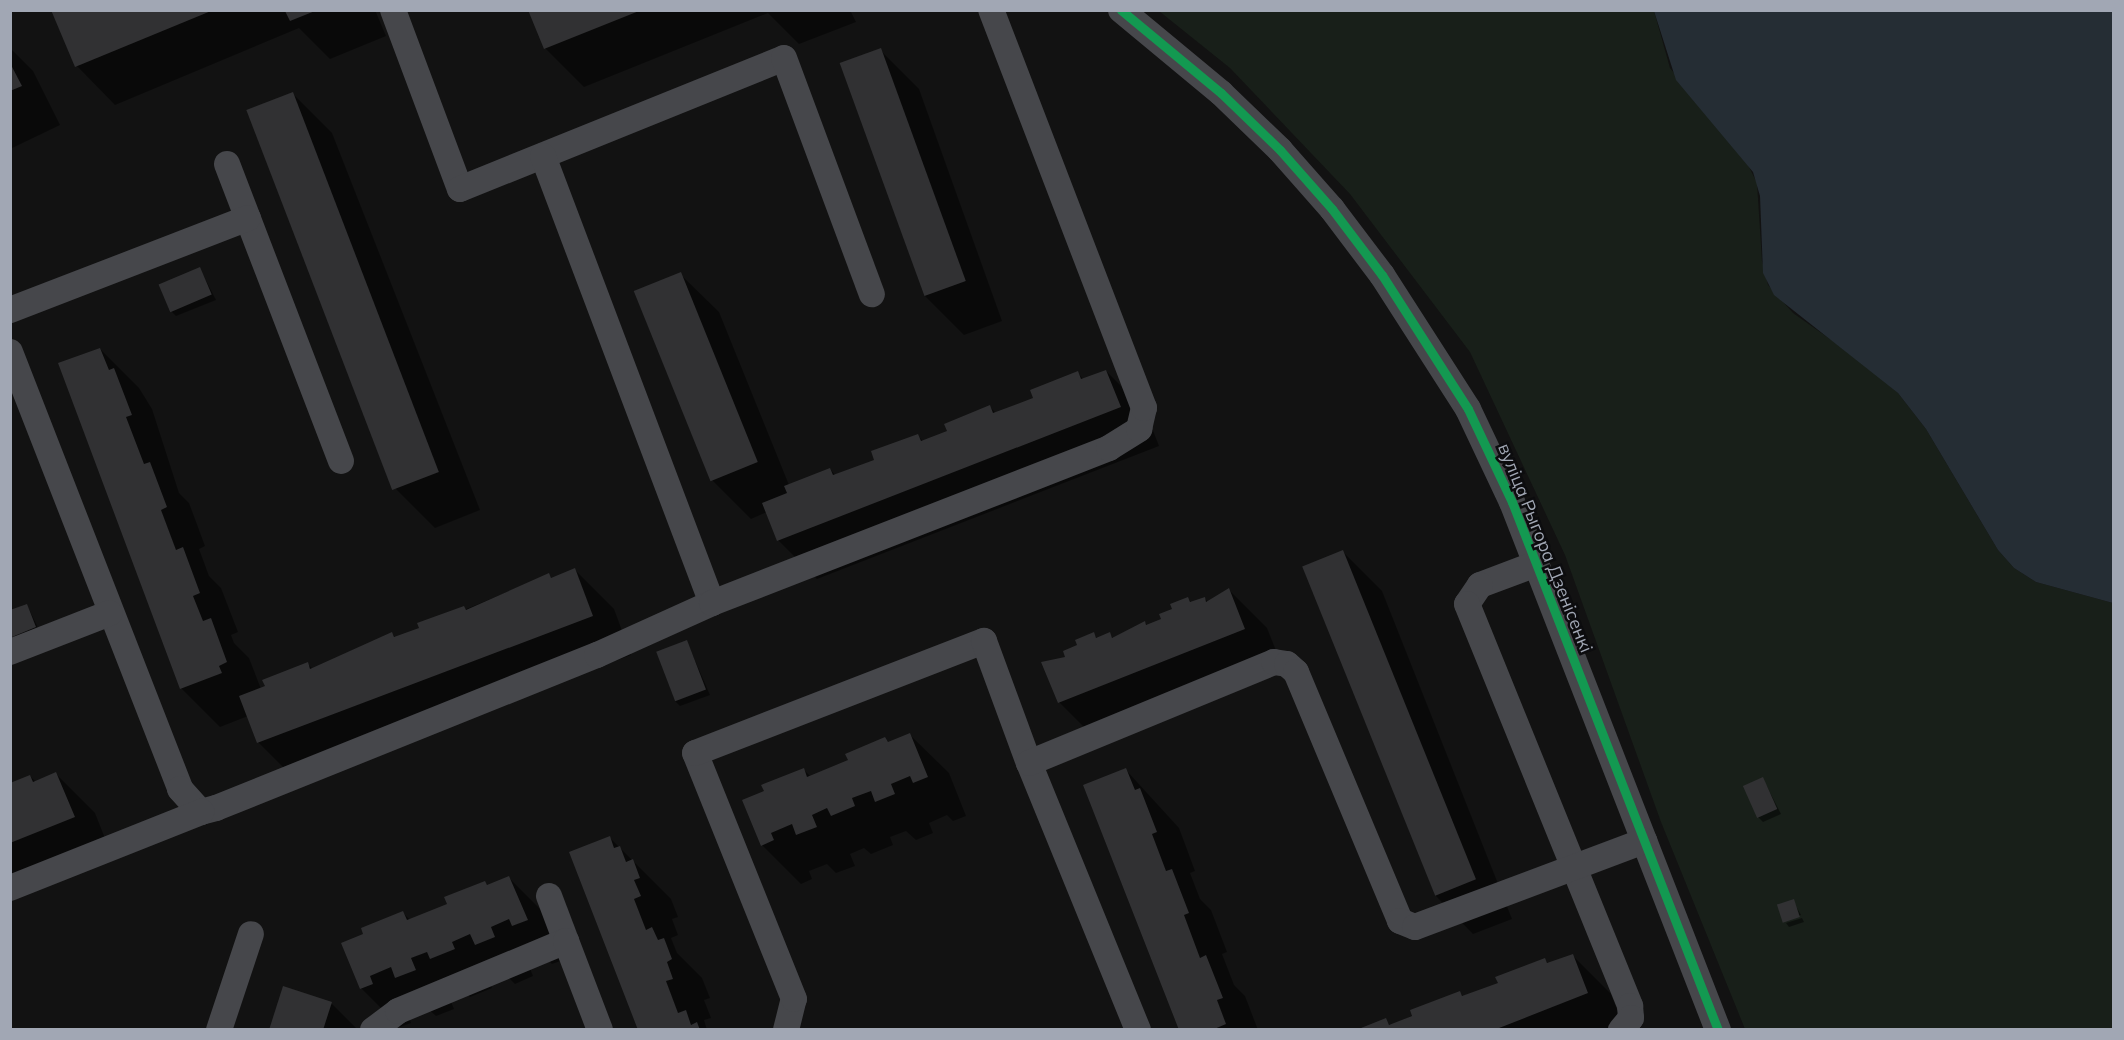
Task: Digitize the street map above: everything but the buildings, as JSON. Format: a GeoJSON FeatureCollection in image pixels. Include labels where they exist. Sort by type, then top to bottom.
{"type":"FeatureCollection","features":[{"type":"Feature","properties":{"kind":"street"},"geometry":{"type":"LineString","coordinates":[[393,10],[460,189],[784,58],[872,294]]}},
{"type":"Feature","properties":{"kind":"street"},"geometry":{"type":"LineString","coordinates":[[10,888],[597,655],[712,603],[1109,448],[1139,429],[1144,408],[991,10]]}},
{"type":"Feature","properties":{"kind":"street","name":"вуліца Рыгора Дзенісенкі"},"geometry":{"type":"LineString","coordinates":[[1121,10],[1221,93],[1280,150],[1332,209],[1382,275],[1468,408],[1536,564],[1718,1029]]}},
{"type":"Feature","properties":{"kind":"street"},"geometry":{"type":"LineString","coordinates":[[543,156],[712,603]]}},
{"type":"Feature","properties":{"kind":"street"},"geometry":{"type":"LineString","coordinates":[[227,164],[341,461]]}},
{"type":"Feature","properties":{"kind":"street"},"geometry":{"type":"LineString","coordinates":[[10,310],[248,218]]}},
{"type":"Feature","properties":{"kind":"street"},"geometry":{"type":"LineString","coordinates":[[10,352],[180,789],[201,812]]}},
{"type":"Feature","properties":{"kind":"street"},"geometry":{"type":"LineString","coordinates":[[1536,564],[1480,585],[1467,604],[1576,868],[1630,1006],[1631,1018],[1621,1029]]}},
{"type":"Feature","properties":{"kind":"street"},"geometry":{"type":"LineString","coordinates":[[10,652],[110,613]]}},
{"type":"Feature","properties":{"kind":"street"},"geometry":{"type":"LineString","coordinates":[[786,1029],[794,999],[695,753],[984,641],[1029,763],[1138,1029]]}},
{"type":"Feature","properties":{"kind":"street"},"geometry":{"type":"LineString","coordinates":[[1029,763],[1274,662],[1287,664],[1296,672],[1400,921],[1415,927],[1644,841]]}},
{"type":"Feature","properties":{"kind":"street"},"geometry":{"type":"LineString","coordinates":[[549,896],[600,1029]]}},
{"type":"Feature","properties":{"kind":"street"},"geometry":{"type":"LineString","coordinates":[[219,1029],[251,934]]}},
{"type":"Feature","properties":{"kind":"street"},"geometry":{"type":"LineString","coordinates":[[374,1029],[398,1011],[566,941]]}},
{"type":"Feature","properties":{"kind":"shaded area"},"geometry":{"type":"Polygon","coordinates":[[[1159,11],[1654,11],[1670,68],[1746,161],[1757,183],[1762,261],[1768,285],[1793,313],[1864,363],[1898,393],[1926,429],[1998,550],[2014,568],[2036,582],[2113,603],[2113,1029],[1745,1029],[1661,822],[1565,555],[1470,352],[1350,194],[1230,68],[1159,11]]]}},
{"type":"Feature","properties":{"kind":"shaded area"},"geometry":{"type":"Polygon","coordinates":[[[1654,11],[2113,11],[2113,603],[2036,582],[2014,568],[1998,550],[1926,429],[1898,393],[1774,295],[1763,273],[1760,196],[1753,172],[1676,80],[1654,11]]]}},
{"type":"Feature","properties":{"kind":"cycle path"},"geometry":{"type":"LineString","coordinates":[[1121,10],[1221,93],[1280,150],[1332,209],[1382,275],[1468,409],[1512,502],[1718,1030]]}}]}
